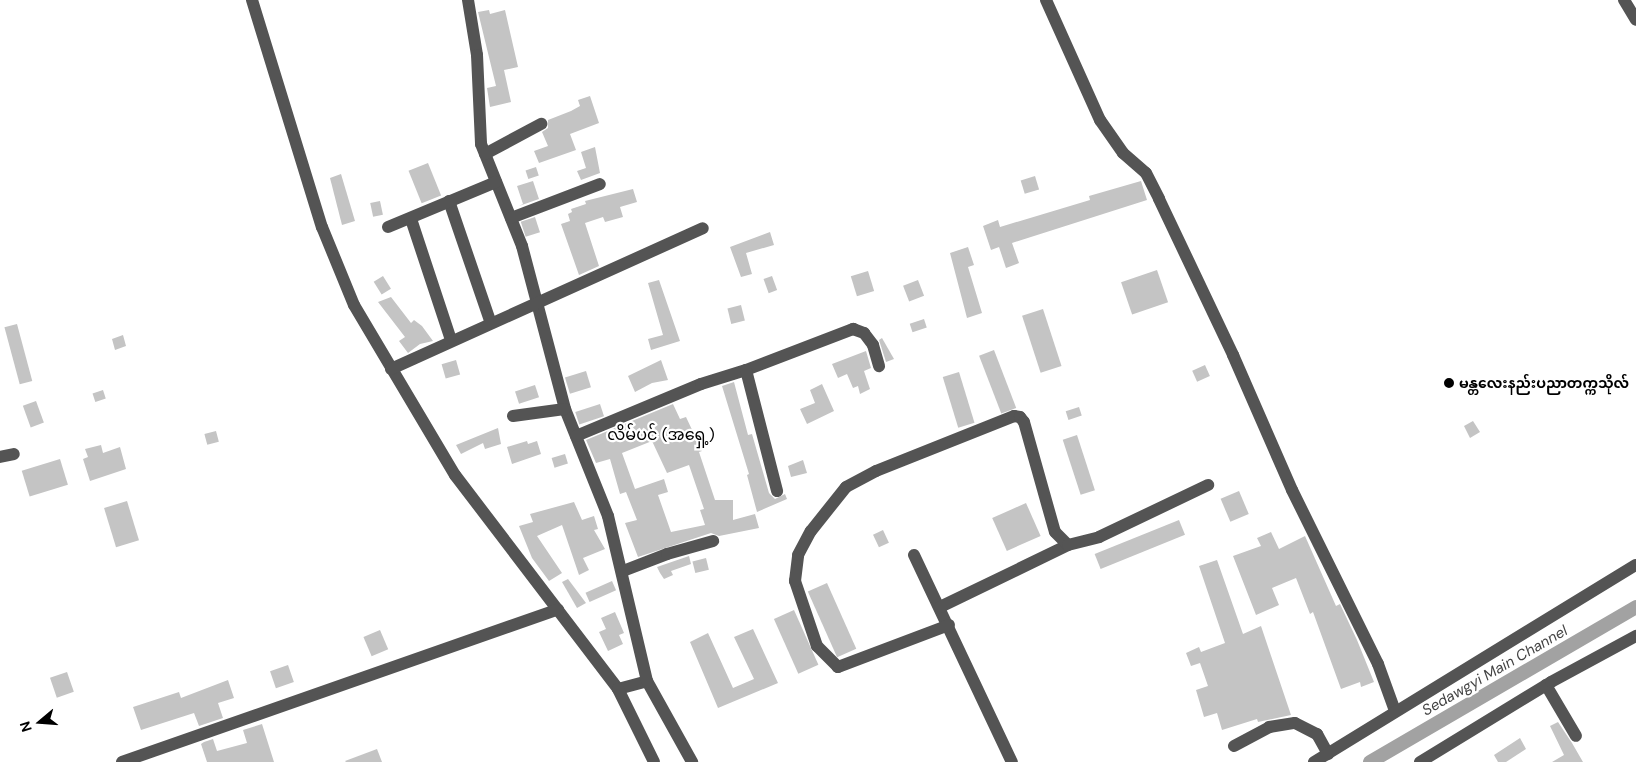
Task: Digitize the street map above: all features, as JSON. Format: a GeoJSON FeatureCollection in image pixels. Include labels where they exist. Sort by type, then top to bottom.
{"type":"FeatureCollection","features":[{"type":"Feature","properties":{"kind":"street"},"geometry":{"type":"LineString","coordinates":[[252,0],[322,227],[354,305],[455,474],[618,689],[654,762]]}},
{"type":"Feature","properties":{"kind":"street"},"geometry":{"type":"LineString","coordinates":[[468,0],[477,55],[478,128],[485,154],[511,218],[538,300],[565,409],[602,497],[623,571],[648,681],[692,762]]}},
{"type":"Feature","properties":{"kind":"street"},"geometry":{"type":"LineString","coordinates":[[1046,0],[1100,120],[1123,153],[1146,173],[1234,355],[1292,490],[1378,664],[1395,711]]}},
{"type":"Feature","properties":{"kind":"street"},"geometry":{"type":"LineString","coordinates":[[1624,0],[1636,20]]}},
{"type":"Feature","properties":{"kind":"street"},"geometry":{"type":"LineString","coordinates":[[485,154],[541,124]]}},
{"type":"Feature","properties":{"kind":"street"},"geometry":{"type":"LineString","coordinates":[[388,227],[496,182]]}},
{"type":"Feature","properties":{"kind":"street"},"geometry":{"type":"LineString","coordinates":[[511,218],[600,184]]}},
{"type":"Feature","properties":{"kind":"street"},"geometry":{"type":"LineString","coordinates":[[449,201],[490,321]]}},
{"type":"Feature","properties":{"kind":"street"},"geometry":{"type":"LineString","coordinates":[[411,219],[451,340]]}},
{"type":"Feature","properties":{"kind":"street"},"geometry":{"type":"LineString","coordinates":[[391,369],[490,321],[703,228]]}},
{"type":"Feature","properties":{"kind":"street"},"geometry":{"type":"LineString","coordinates":[[576,436],[701,384],[746,370],[853,329],[864,333],[873,345],[879,366]]}},
{"type":"Feature","properties":{"kind":"street"},"geometry":{"type":"LineString","coordinates":[[746,370],[777,491]]}},
{"type":"Feature","properties":{"kind":"street"},"geometry":{"type":"LineString","coordinates":[[513,416],[565,409]]}},
{"type":"Feature","properties":{"kind":"street"},"geometry":{"type":"LineString","coordinates":[[949,625],[838,667],[818,646],[795,581],[798,555],[811,531],[846,487],[908,458],[1014,416],[1020,417],[1055,532],[1068,545]]}},
{"type":"Feature","properties":{"kind":"street"},"geometry":{"type":"LineString","coordinates":[[0,457],[14,454]]}},
{"type":"Feature","properties":{"kind":"street"},"geometry":{"type":"LineString","coordinates":[[940,607],[1068,545],[1098,537],[1208,485]]}},
{"type":"Feature","properties":{"kind":"street"},"geometry":{"type":"LineString","coordinates":[[623,571],[667,554],[713,541]]}},
{"type":"Feature","properties":{"kind":"street"},"geometry":{"type":"LineString","coordinates":[[914,555],[949,625],[1012,762]]}},
{"type":"Feature","properties":{"kind":"street"},"geometry":{"type":"LineString","coordinates":[[1314,762],[1636,565]]}},
{"type":"Feature","properties":{"kind":"street"},"geometry":{"type":"LineString","coordinates":[[122,762],[558,609]]}},
{"type":"Feature","properties":{"kind":"street"},"geometry":{"type":"LineString","coordinates":[[1420,762],[1546,685],[1636,636]]}},
{"type":"Feature","properties":{"kind":"street"},"geometry":{"type":"LineString","coordinates":[[618,689],[648,681]]}},
{"type":"Feature","properties":{"kind":"street"},"geometry":{"type":"LineString","coordinates":[[1546,685],[1576,736]]}},
{"type":"Feature","properties":{"kind":"street"},"geometry":{"type":"LineString","coordinates":[[1234,746],[1269,727],[1295,723],[1317,734],[1328,754]]}},
{"type":"Feature","properties":{"kind":"building"},"geometry":{"type":"Polygon","coordinates":[[[489,10],[490,14],[505,10],[518,67],[504,70],[511,102],[490,107],[487,88],[496,86],[478,12],[489,10]]]}},
{"type":"Feature","properties":{"kind":"building"},"geometry":{"type":"Polygon","coordinates":[[[590,96],[599,123],[570,134],[576,150],[539,163],[534,151],[548,146],[542,132],[548,128],[548,120],[580,106],[578,100],[590,96]]]}},
{"type":"Feature","properties":{"kind":"building"},"geometry":{"type":"Polygon","coordinates":[[[595,147],[600,173],[581,180],[577,171],[586,168],[581,152],[595,147]]]}},
{"type":"Feature","properties":{"kind":"building"},"geometry":{"type":"Polygon","coordinates":[[[428,163],[441,195],[422,203],[409,171],[428,163]]]}},
{"type":"Feature","properties":{"kind":"building"},"geometry":{"type":"Polygon","coordinates":[[[536,167],[539,176],[528,179],[526,170],[536,167]]]}},
{"type":"Feature","properties":{"kind":"building"},"geometry":{"type":"Polygon","coordinates":[[[341,174],[355,221],[342,225],[330,178],[341,174]]]}},
{"type":"Feature","properties":{"kind":"building"},"geometry":{"type":"Polygon","coordinates":[[[1035,176],[1039,189],[1025,194],[1021,180],[1035,176]]]}},
{"type":"Feature","properties":{"kind":"building"},"geometry":{"type":"Polygon","coordinates":[[[533,181],[539,199],[519,206],[523,204],[517,186],[533,181]]]}},
{"type":"Feature","properties":{"kind":"building"},"geometry":{"type":"Polygon","coordinates":[[[1141,181],[1147,200],[1012,243],[1019,263],[1006,268],[999,247],[991,250],[983,226],[998,220],[1000,227],[1090,200],[1089,196],[1141,181]]]}},
{"type":"Feature","properties":{"kind":"building"},"geometry":{"type":"Polygon","coordinates":[[[633,189],[637,202],[620,207],[623,217],[605,222],[603,217],[585,223],[599,266],[579,275],[561,224],[570,221],[568,214],[572,212],[571,209],[586,204],[585,201],[633,189]]]}},
{"type":"Feature","properties":{"kind":"building"},"geometry":{"type":"Polygon","coordinates":[[[380,201],[383,215],[373,217],[370,203],[380,201]]]}},
{"type":"Feature","properties":{"kind":"building"},"geometry":{"type":"Polygon","coordinates":[[[535,217],[540,232],[526,237],[521,222],[535,217]]]}},
{"type":"Feature","properties":{"kind":"building"},"geometry":{"type":"Polygon","coordinates":[[[770,232],[774,245],[746,253],[752,274],[741,277],[730,247],[770,232]]]}},
{"type":"Feature","properties":{"kind":"building"},"geometry":{"type":"Polygon","coordinates":[[[968,247],[974,265],[968,267],[982,313],[967,318],[950,253],[968,247]]]}},
{"type":"Feature","properties":{"kind":"building"},"geometry":{"type":"Polygon","coordinates":[[[1157,270],[1168,302],[1132,315],[1121,282],[1157,270]]]}},
{"type":"Feature","properties":{"kind":"building"},"geometry":{"type":"Polygon","coordinates":[[[868,271],[874,291],[857,296],[851,276],[868,271]]]}},
{"type":"Feature","properties":{"kind":"building"},"geometry":{"type":"Polygon","coordinates":[[[383,276],[391,289],[382,295],[374,282],[383,276]]]}},
{"type":"Feature","properties":{"kind":"building"},"geometry":{"type":"Polygon","coordinates":[[[772,276],[777,290],[769,293],[764,279],[772,276]]]}},
{"type":"Feature","properties":{"kind":"building"},"geometry":{"type":"Polygon","coordinates":[[[659,280],[680,341],[651,350],[648,339],[663,335],[648,283],[659,280]]]}},
{"type":"Feature","properties":{"kind":"building"},"geometry":{"type":"Polygon","coordinates":[[[918,280],[924,296],[909,302],[903,286],[918,280]]]}},
{"type":"Feature","properties":{"kind":"building"},"geometry":{"type":"Polygon","coordinates":[[[391,297],[411,323],[414,320],[422,326],[433,341],[420,344],[408,353],[399,341],[405,337],[378,302],[391,297]]]}},
{"type":"Feature","properties":{"kind":"building"},"geometry":{"type":"Polygon","coordinates":[[[741,305],[745,321],[731,324],[727,308],[741,305]]]}},
{"type":"Feature","properties":{"kind":"building"},"geometry":{"type":"Polygon","coordinates":[[[1043,309],[1062,366],[1041,373],[1022,316],[1043,309]]]}},
{"type":"Feature","properties":{"kind":"building"},"geometry":{"type":"Polygon","coordinates":[[[924,319],[927,328],[913,332],[910,324],[924,319]]]}},
{"type":"Feature","properties":{"kind":"building"},"geometry":{"type":"Polygon","coordinates":[[[17,324],[32,381],[20,384],[4,327],[17,324]]]}},
{"type":"Feature","properties":{"kind":"building"},"geometry":{"type":"Polygon","coordinates":[[[123,335],[126,346],[115,350],[112,339],[123,335]]]}},
{"type":"Feature","properties":{"kind":"building"},"geometry":{"type":"Polygon","coordinates":[[[882,338],[894,359],[886,362],[879,340],[882,338]]]}},
{"type":"Feature","properties":{"kind":"building"},"geometry":{"type":"Polygon","coordinates":[[[994,350],[1016,408],[1001,414],[979,356],[994,350]]]}},
{"type":"Feature","properties":{"kind":"building"},"geometry":{"type":"Polygon","coordinates":[[[866,351],[871,368],[864,371],[870,389],[860,394],[858,386],[853,388],[847,374],[838,378],[832,364],[866,351]]]}},
{"type":"Feature","properties":{"kind":"building"},"geometry":{"type":"Polygon","coordinates":[[[456,360],[460,374],[446,379],[442,364],[456,360]]]}},
{"type":"Feature","properties":{"kind":"building"},"geometry":{"type":"Polygon","coordinates":[[[661,360],[668,380],[652,383],[635,392],[628,376],[661,360]]]}},
{"type":"Feature","properties":{"kind":"building"},"geometry":{"type":"Polygon","coordinates":[[[1205,365],[1210,376],[1197,382],[1192,371],[1205,365]]]}},
{"type":"Feature","properties":{"kind":"building"},"geometry":{"type":"Polygon","coordinates":[[[586,371],[591,387],[570,394],[565,377],[586,371]]]}},
{"type":"Feature","properties":{"kind":"building"},"geometry":{"type":"Polygon","coordinates":[[[959,372],[974,423],[958,428],[943,377],[959,372]]]}},
{"type":"Feature","properties":{"kind":"building"},"geometry":{"type":"Polygon","coordinates":[[[734,382],[748,435],[752,434],[769,493],[775,499],[785,494],[787,499],[757,512],[747,475],[749,474],[722,386],[734,382]]]}},
{"type":"Feature","properties":{"kind":"building"},"geometry":{"type":"Polygon","coordinates":[[[822,384],[834,411],[807,424],[800,409],[815,403],[810,390],[822,384]]]}},
{"type":"Feature","properties":{"kind":"building"},"geometry":{"type":"Polygon","coordinates":[[[535,385],[539,397],[519,404],[515,391],[535,385]]]}},
{"type":"Feature","properties":{"kind":"building"},"geometry":{"type":"Polygon","coordinates":[[[103,390],[106,399],[95,402],[93,393],[103,390]]]}},
{"type":"Feature","properties":{"kind":"building"},"geometry":{"type":"Polygon","coordinates":[[[36,401],[44,423],[31,427],[23,406],[36,401]]]}},
{"type":"Feature","properties":{"kind":"building"},"geometry":{"type":"Polygon","coordinates":[[[600,404],[604,416],[579,424],[575,412],[600,404]]]}},
{"type":"Feature","properties":{"kind":"building"},"geometry":{"type":"Polygon","coordinates":[[[673,404],[680,419],[686,417],[702,451],[699,452],[715,500],[733,500],[733,520],[755,514],[759,528],[719,536],[711,533],[638,557],[625,523],[637,520],[626,492],[620,494],[610,459],[596,463],[586,440],[673,404]],[[652,441],[622,453],[635,489],[664,479],[668,492],[658,495],[671,532],[705,525],[700,510],[704,509],[689,465],[667,473],[652,441]]]}},
{"type":"Feature","properties":{"kind":"building"},"geometry":{"type":"Polygon","coordinates":[[[1079,407],[1082,416],[1068,420],[1066,411],[1079,407]]]}},
{"type":"Feature","properties":{"kind":"building"},"geometry":{"type":"Polygon","coordinates":[[[1473,421],[1480,432],[1470,438],[1464,426],[1473,421]]]}},
{"type":"Feature","properties":{"kind":"building"},"geometry":{"type":"Polygon","coordinates":[[[498,428],[501,444],[485,449],[483,443],[461,454],[456,445],[498,428]]]}},
{"type":"Feature","properties":{"kind":"building"},"geometry":{"type":"Polygon","coordinates":[[[216,431],[219,442],[207,445],[204,434],[216,431]]]}},
{"type":"Feature","properties":{"kind":"building"},"geometry":{"type":"Polygon","coordinates":[[[1077,435],[1095,490],[1081,495],[1063,440],[1077,435]]]}},
{"type":"Feature","properties":{"kind":"building"},"geometry":{"type":"Polygon","coordinates":[[[527,441],[528,444],[537,441],[541,454],[512,464],[507,447],[527,441]]]}},
{"type":"Feature","properties":{"kind":"building"},"geometry":{"type":"Polygon","coordinates":[[[101,445],[103,453],[120,447],[126,469],[90,481],[83,459],[88,457],[85,449],[101,445]]]}},
{"type":"Feature","properties":{"kind":"building"},"geometry":{"type":"Polygon","coordinates":[[[565,454],[568,464],[555,468],[552,458],[565,454]]]}},
{"type":"Feature","properties":{"kind":"building"},"geometry":{"type":"Polygon","coordinates":[[[60,459],[68,485],[30,497],[22,471],[60,459]]]}},
{"type":"Feature","properties":{"kind":"building"},"geometry":{"type":"Polygon","coordinates":[[[803,460],[807,473],[791,477],[788,466],[803,460]]]}},
{"type":"Feature","properties":{"kind":"building"},"geometry":{"type":"Polygon","coordinates":[[[1239,491],[1249,514],[1230,522],[1221,499],[1239,491]]]}},
{"type":"Feature","properties":{"kind":"building"},"geometry":{"type":"Polygon","coordinates":[[[127,501],[139,540],[116,547],[104,508],[127,501]]]}},
{"type":"Feature","properties":{"kind":"building"},"geometry":{"type":"Polygon","coordinates":[[[574,502],[582,520],[594,516],[598,529],[594,530],[605,549],[583,558],[589,570],[579,575],[562,525],[537,536],[562,573],[549,581],[532,558],[519,526],[533,522],[530,514],[574,502]]]}},
{"type":"Feature","properties":{"kind":"building"},"geometry":{"type":"Polygon","coordinates":[[[1026,503],[1041,536],[1007,551],[992,518],[1026,503]]]}},
{"type":"Feature","properties":{"kind":"building"},"geometry":{"type":"Polygon","coordinates":[[[1179,520],[1185,535],[1101,569],[1095,554],[1179,520]]]}},
{"type":"Feature","properties":{"kind":"building"},"geometry":{"type":"Polygon","coordinates":[[[883,530],[889,543],[879,547],[873,535],[883,530]]]}},
{"type":"Feature","properties":{"kind":"building"},"geometry":{"type":"Polygon","coordinates":[[[1271,532],[1279,549],[1305,536],[1336,606],[1340,604],[1374,682],[1361,687],[1360,682],[1341,689],[1313,612],[1310,614],[1296,578],[1272,588],[1279,605],[1256,615],[1233,556],[1261,546],[1257,538],[1271,532]]]}},
{"type":"Feature","properties":{"kind":"building"},"geometry":{"type":"Polygon","coordinates":[[[689,556],[691,564],[671,571],[673,575],[664,579],[657,567],[689,556]]]}},
{"type":"Feature","properties":{"kind":"building"},"geometry":{"type":"Polygon","coordinates":[[[706,558],[709,570],[695,573],[692,561],[706,558]]]}},
{"type":"Feature","properties":{"kind":"building"},"geometry":{"type":"Polygon","coordinates":[[[1217,560],[1243,634],[1261,626],[1291,715],[1258,722],[1257,719],[1222,730],[1217,713],[1204,717],[1196,690],[1208,686],[1200,663],[1191,666],[1186,653],[1199,647],[1201,652],[1225,643],[1199,566],[1217,560]]]}},
{"type":"Feature","properties":{"kind":"building"},"geometry":{"type":"Polygon","coordinates":[[[568,579],[586,603],[577,608],[562,582],[568,579]]]}},
{"type":"Feature","properties":{"kind":"building"},"geometry":{"type":"Polygon","coordinates":[[[612,581],[616,590],[590,602],[586,593],[612,581]]]}},
{"type":"Feature","properties":{"kind":"building"},"geometry":{"type":"Polygon","coordinates":[[[827,583],[856,649],[837,657],[808,592],[827,583]]]}},
{"type":"Feature","properties":{"kind":"building"},"geometry":{"type":"Polygon","coordinates":[[[794,610],[818,665],[798,674],[774,619],[794,610]]]}},
{"type":"Feature","properties":{"kind":"building"},"geometry":{"type":"Polygon","coordinates":[[[615,612],[624,633],[619,635],[623,644],[608,651],[599,632],[606,629],[601,618],[615,612]]]}},
{"type":"Feature","properties":{"kind":"building"},"geometry":{"type":"Polygon","coordinates":[[[753,629],[778,683],[718,708],[690,642],[708,633],[733,688],[754,679],[734,637],[753,629]]]}},
{"type":"Feature","properties":{"kind":"building"},"geometry":{"type":"Polygon","coordinates":[[[380,630],[388,649],[372,656],[363,637],[380,630]]]}},
{"type":"Feature","properties":{"kind":"building"},"geometry":{"type":"Polygon","coordinates":[[[288,665],[294,682],[276,688],[270,671],[288,665]]]}},
{"type":"Feature","properties":{"kind":"building"},"geometry":{"type":"Polygon","coordinates":[[[67,672],[74,692],[57,698],[50,678],[67,672]]]}},
{"type":"Feature","properties":{"kind":"building"},"geometry":{"type":"Polygon","coordinates":[[[228,680],[234,698],[218,703],[223,718],[199,726],[194,713],[141,730],[133,707],[179,692],[181,698],[228,680]]]}},
{"type":"Feature","properties":{"kind":"building"},"geometry":{"type":"Polygon","coordinates":[[[1558,722],[1583,762],[1552,762],[1564,755],[1550,726],[1558,722]]]}},
{"type":"Feature","properties":{"kind":"building"},"geometry":{"type":"Polygon","coordinates":[[[262,724],[274,762],[207,762],[201,744],[213,739],[217,751],[247,743],[243,730],[262,724]]]}},
{"type":"Feature","properties":{"kind":"building"},"geometry":{"type":"Polygon","coordinates":[[[1520,738],[1526,749],[1506,762],[1498,762],[1494,755],[1520,738]]]}},
{"type":"Feature","properties":{"kind":"building"},"geometry":{"type":"Polygon","coordinates":[[[377,749],[382,762],[345,761],[377,749]]]}},
{"type":"Feature","properties":{"kind":"waterway","name":"Sedawgyi Main Channel"},"geometry":{"type":"LineString","coordinates":[[1370,762],[1636,607]]}},
{"type":"Feature","properties":{"kind":"place","name":"မန္တလေးနည်းပညာတက္ကသိုလ်"},"geometry":{"type":"Point","coordinates":[1449,383]}},
{"type":"Feature","properties":{"kind":"district","name":"လိမ်ပင် (အရှေ့)"},"geometry":{"type":"Point","coordinates":[661,435]}}]}
